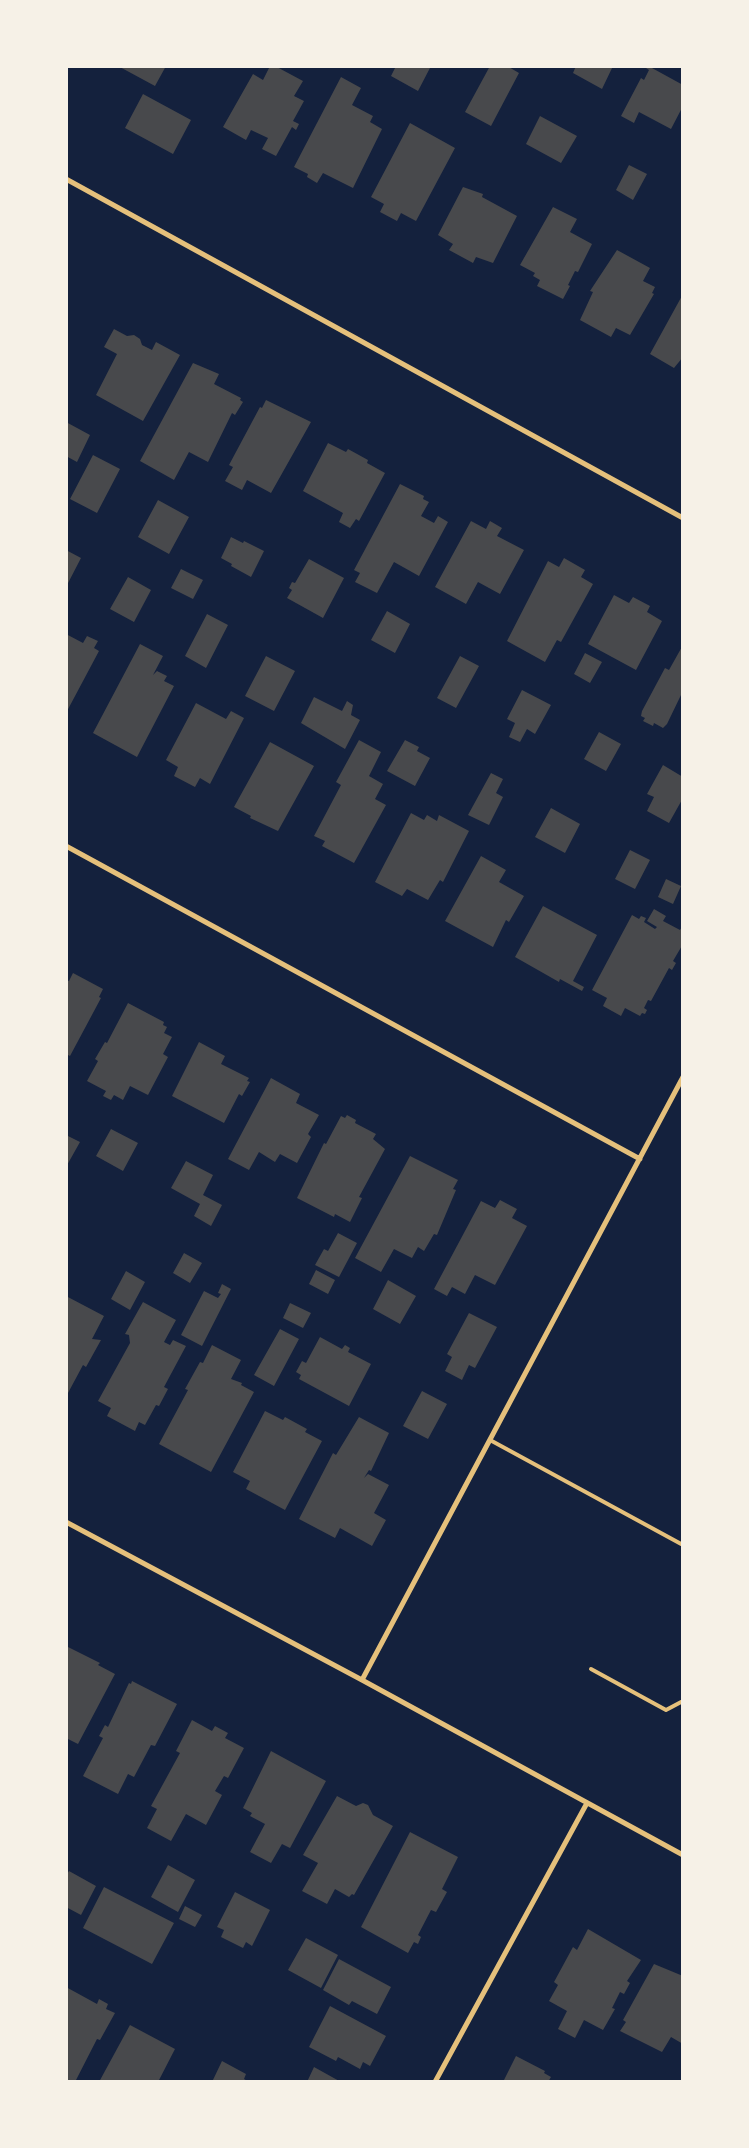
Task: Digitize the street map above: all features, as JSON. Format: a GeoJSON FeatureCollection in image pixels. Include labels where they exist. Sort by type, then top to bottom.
{"type":"FeatureCollection","features":[{"type":"Feature","properties":{"kind":"street"},"geometry":{"type":"LineString","coordinates":[[66,179],[683,518]]}},
{"type":"Feature","properties":{"kind":"street"},"geometry":{"type":"LineString","coordinates":[[66,846],[640,1158]]}},
{"type":"Feature","properties":{"kind":"street"},"geometry":{"type":"LineString","coordinates":[[362,1680],[683,1077]]}},
{"type":"Feature","properties":{"kind":"street"},"geometry":{"type":"LineString","coordinates":[[66,1522],[362,1680],[683,1855]]}},
{"type":"Feature","properties":{"kind":"street"},"geometry":{"type":"LineString","coordinates":[[435,2082],[587,1804]]}},
{"type":"Feature","properties":{"kind":"lane"},"geometry":{"type":"LineString","coordinates":[[490,1440],[683,1545]]}},
{"type":"Feature","properties":{"kind":"lane"},"geometry":{"type":"LineString","coordinates":[[591,1669],[666,1710],[683,1700]]}},
{"type":"Feature","properties":{"kind":"building"},"geometry":{"type":"Polygon","coordinates":[[[118,66],[166,66],[155,86],[118,66]]]}},
{"type":"Feature","properties":{"kind":"building"},"geometry":{"type":"Polygon","coordinates":[[[270,66],[275,66],[303,81],[294,96],[304,101],[293,121],[299,124],[296,130],[292,127],[276,156],[262,149],[268,138],[251,130],[246,140],[223,127],[253,74],[263,80],[270,66]]]}},
{"type":"Feature","properties":{"kind":"building"},"geometry":{"type":"Polygon","coordinates":[[[396,66],[431,66],[418,91],[391,76],[396,66]]]}},
{"type":"Feature","properties":{"kind":"building"},"geometry":{"type":"Polygon","coordinates":[[[490,66],[507,66],[519,73],[491,126],[465,112],[490,66]]]}},
{"type":"Feature","properties":{"kind":"building"},"geometry":{"type":"Polygon","coordinates":[[[576,66],[613,66],[602,89],[573,73],[576,66]]]}},
{"type":"Feature","properties":{"kind":"building"},"geometry":{"type":"Polygon","coordinates":[[[643,66],[653,66],[652,68],[683,85],[683,106],[671,129],[639,112],[634,123],[621,116],[641,78],[644,80],[649,70],[643,66]]]}},
{"type":"Feature","properties":{"kind":"building"},"geometry":{"type":"Polygon","coordinates":[[[341,77],[361,88],[352,105],[373,116],[370,122],[382,129],[353,188],[323,173],[317,183],[307,177],[308,174],[294,167],[341,77]]]}},
{"type":"Feature","properties":{"kind":"building"},"geometry":{"type":"Polygon","coordinates":[[[143,94],[191,120],[173,154],[125,128],[143,94]]]}},
{"type":"Feature","properties":{"kind":"building"},"geometry":{"type":"Polygon","coordinates":[[[540,116],[577,136],[561,163],[526,144],[540,116]]]}},
{"type":"Feature","properties":{"kind":"building"},"geometry":{"type":"Polygon","coordinates":[[[410,123],[455,148],[416,221],[401,213],[397,221],[380,212],[384,204],[371,197],[410,123]]]}},
{"type":"Feature","properties":{"kind":"building"},"geometry":{"type":"Polygon","coordinates":[[[629,165],[647,174],[633,200],[616,190],[629,165]]]}},
{"type":"Feature","properties":{"kind":"building"},"geometry":{"type":"Polygon","coordinates":[[[463,187],[483,194],[482,197],[517,216],[493,263],[476,257],[473,263],[449,250],[453,244],[438,235],[463,187]]]}},
{"type":"Feature","properties":{"kind":"building"},"geometry":{"type":"Polygon","coordinates":[[[553,207],[577,219],[570,232],[592,244],[578,272],[575,271],[563,299],[537,286],[540,280],[533,276],[535,273],[520,265],[553,207]]]}},
{"type":"Feature","properties":{"kind":"building"},"geometry":{"type":"Polygon","coordinates":[[[617,250],[650,268],[643,281],[655,287],[652,293],[654,294],[630,335],[616,328],[611,337],[580,320],[593,292],[590,291],[617,250]]]}},
{"type":"Feature","properties":{"kind":"building"},"geometry":{"type":"Polygon","coordinates":[[[683,294],[683,357],[674,368],[650,354],[683,294]]]}},
{"type":"Feature","properties":{"kind":"building"},"geometry":{"type":"Polygon","coordinates":[[[114,329],[127,336],[134,335],[140,339],[142,345],[152,350],[156,342],[180,355],[143,421],[96,395],[117,354],[104,347],[114,329]]]}},
{"type":"Feature","properties":{"kind":"building"},"geometry":{"type":"Polygon","coordinates":[[[193,363],[219,374],[214,384],[241,398],[240,400],[243,402],[235,415],[232,413],[208,462],[189,452],[174,480],[140,461],[193,363]]]}},
{"type":"Feature","properties":{"kind":"building"},"geometry":{"type":"Polygon","coordinates":[[[266,400],[311,422],[271,493],[247,480],[242,490],[225,481],[233,467],[229,465],[260,407],[262,408],[266,400]]]}},
{"type":"Feature","properties":{"kind":"building"},"geometry":{"type":"Polygon","coordinates":[[[66,422],[90,435],[77,462],[66,456],[66,422]]]}},
{"type":"Feature","properties":{"kind":"building"},"geometry":{"type":"Polygon","coordinates":[[[328,443],[346,452],[348,449],[368,460],[367,463],[385,473],[359,521],[356,519],[350,528],[339,522],[343,513],[303,491],[328,443]]]}},
{"type":"Feature","properties":{"kind":"building"},"geometry":{"type":"Polygon","coordinates":[[[93,455],[120,469],[97,513],[70,499],[93,455]]]}},
{"type":"Feature","properties":{"kind":"building"},"geometry":{"type":"Polygon","coordinates":[[[400,484],[424,496],[423,499],[429,502],[421,516],[434,523],[438,516],[448,522],[419,576],[394,562],[377,593],[355,582],[360,573],[354,570],[400,484]]]}},
{"type":"Feature","properties":{"kind":"building"},"geometry":{"type":"Polygon","coordinates":[[[158,500],[189,517],[169,554],[138,537],[158,500]]]}},
{"type":"Feature","properties":{"kind":"building"},"geometry":{"type":"Polygon","coordinates":[[[471,521],[486,529],[490,521],[502,528],[497,536],[524,550],[500,594],[478,582],[466,604],[435,587],[471,521]]]}},
{"type":"Feature","properties":{"kind":"building"},"geometry":{"type":"Polygon","coordinates":[[[231,537],[264,551],[251,577],[221,558],[231,537]]]}},
{"type":"Feature","properties":{"kind":"building"},"geometry":{"type":"Polygon","coordinates":[[[66,550],[81,558],[66,587],[66,550]]]}},
{"type":"Feature","properties":{"kind":"building"},"geometry":{"type":"Polygon","coordinates":[[[564,558],[585,570],[581,577],[593,584],[561,642],[557,640],[545,662],[507,641],[548,561],[559,567],[564,558]]]}},
{"type":"Feature","properties":{"kind":"building"},"geometry":{"type":"Polygon","coordinates":[[[309,559],[344,578],[323,618],[287,598],[292,590],[289,588],[292,582],[295,583],[309,559]]]}},
{"type":"Feature","properties":{"kind":"building"},"geometry":{"type":"Polygon","coordinates":[[[181,569],[203,580],[193,599],[171,588],[181,569]]]}},
{"type":"Feature","properties":{"kind":"building"},"geometry":{"type":"Polygon","coordinates":[[[128,577],[151,590],[134,622],[110,609],[128,577]]]}},
{"type":"Feature","properties":{"kind":"building"},"geometry":{"type":"Polygon","coordinates":[[[614,595],[629,603],[633,597],[650,606],[647,612],[662,621],[636,670],[588,644],[614,595]]]}},
{"type":"Feature","properties":{"kind":"building"},"geometry":{"type":"Polygon","coordinates":[[[387,611],[410,624],[395,653],[371,640],[387,611]]]}},
{"type":"Feature","properties":{"kind":"building"},"geometry":{"type":"Polygon","coordinates":[[[207,614],[228,625],[206,668],[185,656],[207,614]]]}},
{"type":"Feature","properties":{"kind":"building"},"geometry":{"type":"Polygon","coordinates":[[[66,634],[83,643],[87,636],[98,641],[94,648],[99,651],[66,713],[66,634]]]}},
{"type":"Feature","properties":{"kind":"building"},"geometry":{"type":"Polygon","coordinates":[[[140,644],[163,656],[153,675],[157,671],[167,676],[164,681],[174,686],[137,757],[93,733],[140,644]]]}},
{"type":"Feature","properties":{"kind":"building"},"geometry":{"type":"Polygon","coordinates":[[[683,645],[683,697],[681,695],[667,724],[663,728],[654,723],[653,726],[643,721],[645,718],[641,716],[642,711],[665,668],[669,670],[683,645]]]}},
{"type":"Feature","properties":{"kind":"building"},"geometry":{"type":"Polygon","coordinates":[[[585,653],[602,662],[590,683],[574,674],[585,653]]]}},
{"type":"Feature","properties":{"kind":"building"},"geometry":{"type":"Polygon","coordinates":[[[266,656],[295,671],[274,711],[245,696],[266,656]]]}},
{"type":"Feature","properties":{"kind":"building"},"geometry":{"type":"Polygon","coordinates":[[[460,656],[479,666],[456,708],[437,698],[460,656]]]}},
{"type":"Feature","properties":{"kind":"building"},"geometry":{"type":"Polygon","coordinates":[[[522,690],[551,705],[535,734],[527,729],[520,742],[509,737],[515,723],[507,719],[522,690]]]}},
{"type":"Feature","properties":{"kind":"building"},"geometry":{"type":"Polygon","coordinates":[[[314,697],[342,711],[347,701],[353,705],[351,715],[360,720],[345,749],[301,723],[314,697]]]}},
{"type":"Feature","properties":{"kind":"building"},"geometry":{"type":"Polygon","coordinates":[[[196,703],[226,719],[231,711],[244,718],[210,784],[200,778],[195,787],[174,776],[178,767],[166,760],[196,703]]]}},
{"type":"Feature","properties":{"kind":"building"},"geometry":{"type":"Polygon","coordinates":[[[599,732],[621,744],[606,771],[584,759],[599,732]]]}},
{"type":"Feature","properties":{"kind":"building"},"geometry":{"type":"Polygon","coordinates":[[[359,740],[381,752],[369,776],[383,784],[375,799],[386,805],[354,863],[322,846],[325,841],[314,836],[341,785],[336,782],[359,740]]]}},
{"type":"Feature","properties":{"kind":"building"},"geometry":{"type":"Polygon","coordinates":[[[405,740],[419,747],[417,751],[430,758],[415,786],[387,771],[405,740]]]}},
{"type":"Feature","properties":{"kind":"building"},"geometry":{"type":"Polygon","coordinates":[[[270,742],[314,766],[278,831],[250,818],[251,816],[234,807],[270,742]]]}},
{"type":"Feature","properties":{"kind":"building"},"geometry":{"type":"Polygon","coordinates":[[[663,765],[683,777],[683,798],[669,823],[647,811],[654,797],[647,794],[663,765]]]}},
{"type":"Feature","properties":{"kind":"building"},"geometry":{"type":"Polygon","coordinates":[[[491,773],[503,779],[496,793],[503,797],[489,825],[468,815],[491,773]]]}},
{"type":"Feature","properties":{"kind":"building"},"geometry":{"type":"Polygon","coordinates":[[[551,808],[580,824],[565,853],[535,837],[551,808]]]}},
{"type":"Feature","properties":{"kind":"building"},"geometry":{"type":"Polygon","coordinates":[[[411,813],[424,820],[427,815],[437,821],[439,815],[469,831],[443,882],[440,880],[428,900],[407,889],[402,896],[375,882],[411,813]]]}},
{"type":"Feature","properties":{"kind":"building"},"geometry":{"type":"Polygon","coordinates":[[[630,850],[650,860],[635,889],[615,879],[630,850]]]}},
{"type":"Feature","properties":{"kind":"building"},"geometry":{"type":"Polygon","coordinates":[[[481,856],[506,870],[499,882],[524,896],[509,922],[506,920],[493,947],[445,921],[481,856]]]}},
{"type":"Feature","properties":{"kind":"building"},"geometry":{"type":"Polygon","coordinates":[[[666,879],[681,886],[673,904],[658,897],[666,879]]]}},
{"type":"Feature","properties":{"kind":"building"},"geometry":{"type":"Polygon","coordinates":[[[543,906],[597,935],[573,981],[584,987],[582,991],[560,979],[559,982],[515,957],[543,906]]]}},
{"type":"Feature","properties":{"kind":"building"},"geometry":{"type":"Polygon","coordinates":[[[654,909],[666,916],[663,921],[680,930],[683,925],[683,944],[673,961],[676,963],[672,970],[669,968],[651,1001],[648,1000],[644,1008],[647,1010],[645,1014],[642,1013],[640,1016],[625,1008],[621,1016],[603,1006],[607,998],[592,990],[632,915],[639,919],[641,916],[646,918],[644,922],[655,929],[657,927],[647,921],[654,909]]]}},
{"type":"Feature","properties":{"kind":"building"},"geometry":{"type":"Polygon","coordinates":[[[73,973],[103,989],[99,997],[101,998],[70,1056],[66,1054],[66,980],[69,981],[73,973]]]}},
{"type":"Feature","properties":{"kind":"building"},"geometry":{"type":"Polygon","coordinates":[[[128,1003],[164,1022],[163,1025],[167,1027],[164,1033],[172,1037],[163,1054],[168,1057],[148,1095],[130,1086],[123,1100],[114,1095],[111,1100],[103,1096],[106,1091],[87,1081],[98,1061],[95,1059],[105,1042],[107,1043],[128,1003]]]}},
{"type":"Feature","properties":{"kind":"building"},"geometry":{"type":"Polygon","coordinates":[[[199,1042],[225,1056],[221,1064],[249,1078],[247,1081],[250,1082],[242,1096],[239,1094],[224,1123],[172,1096],[199,1042]]]}},
{"type":"Feature","properties":{"kind":"building"},"geometry":{"type":"Polygon","coordinates":[[[271,1078],[300,1094],[296,1103],[319,1115],[308,1134],[311,1137],[297,1163],[280,1154],[275,1162],[259,1152],[249,1170],[228,1159],[271,1078]]]}},
{"type":"Feature","properties":{"kind":"building"},"geometry":{"type":"Polygon","coordinates":[[[347,1115],[356,1120],[355,1123],[376,1134],[373,1139],[385,1149],[359,1197],[362,1198],[350,1222],[335,1214],[334,1217],[297,1198],[324,1143],[326,1144],[341,1116],[345,1118],[347,1115]]]}},
{"type":"Feature","properties":{"kind":"building"},"geometry":{"type":"Polygon","coordinates":[[[111,1129],[138,1143],[123,1171],[96,1156],[111,1129]]]}},
{"type":"Feature","properties":{"kind":"building"},"geometry":{"type":"Polygon","coordinates":[[[66,1135],[80,1142],[66,1167],[66,1135]]]}},
{"type":"Feature","properties":{"kind":"building"},"geometry":{"type":"Polygon","coordinates":[[[410,1156],[458,1180],[453,1189],[456,1190],[437,1235],[434,1234],[424,1251],[418,1247],[412,1258],[394,1249],[381,1272],[355,1258],[410,1156]]]}},
{"type":"Feature","properties":{"kind":"building"},"geometry":{"type":"Polygon","coordinates":[[[186,1161],[213,1175],[203,1195],[222,1205],[211,1226],[194,1216],[200,1204],[171,1188],[186,1161]]]}},
{"type":"Feature","properties":{"kind":"building"},"geometry":{"type":"Polygon","coordinates":[[[500,1200],[517,1209],[512,1218],[527,1226],[495,1285],[475,1275],[465,1294],[452,1287],[447,1296],[434,1289],[481,1201],[495,1208],[500,1200]]]}},
{"type":"Feature","properties":{"kind":"building"},"geometry":{"type":"Polygon","coordinates":[[[338,1233],[357,1243],[339,1277],[315,1265],[324,1249],[328,1251],[338,1233]]]}},
{"type":"Feature","properties":{"kind":"building"},"geometry":{"type":"Polygon","coordinates":[[[184,1253],[202,1263],[190,1283],[173,1273],[184,1253]]]}},
{"type":"Feature","properties":{"kind":"building"},"geometry":{"type":"Polygon","coordinates":[[[316,1270],[335,1280],[328,1294],[309,1284],[316,1270]]]}},
{"type":"Feature","properties":{"kind":"building"},"geometry":{"type":"Polygon","coordinates":[[[126,1271],[145,1282],[130,1310],[111,1299],[126,1271]]]}},
{"type":"Feature","properties":{"kind":"building"},"geometry":{"type":"Polygon","coordinates":[[[388,1280],[416,1296],[400,1324],[373,1309],[388,1280]]]}},
{"type":"Feature","properties":{"kind":"building"},"geometry":{"type":"Polygon","coordinates":[[[222,1284],[231,1289],[202,1346],[181,1335],[204,1291],[218,1298],[221,1294],[218,1293],[222,1284]]]}},
{"type":"Feature","properties":{"kind":"building"},"geometry":{"type":"Polygon","coordinates":[[[66,1296],[104,1316],[92,1339],[101,1340],[86,1367],[83,1365],[68,1393],[66,1392],[66,1296]]]}},
{"type":"Feature","properties":{"kind":"building"},"geometry":{"type":"Polygon","coordinates":[[[143,1302],[176,1320],[164,1342],[170,1345],[173,1340],[186,1346],[164,1387],[168,1389],[159,1406],[156,1405],[145,1425],[139,1422],[135,1431],[107,1416],[111,1408],[98,1401],[130,1343],[129,1335],[125,1334],[143,1302]]]}},
{"type":"Feature","properties":{"kind":"building"},"geometry":{"type":"Polygon","coordinates":[[[290,1303],[311,1313],[303,1328],[283,1318],[290,1303]]]}},
{"type":"Feature","properties":{"kind":"building"},"geometry":{"type":"Polygon","coordinates":[[[469,1313],[497,1327],[475,1368],[469,1365],[462,1380],[445,1371],[452,1357],[447,1354],[469,1313]]]}},
{"type":"Feature","properties":{"kind":"building"},"geometry":{"type":"Polygon","coordinates":[[[280,1329],[299,1339],[274,1386],[254,1375],[280,1329]]]}},
{"type":"Feature","properties":{"kind":"building"},"geometry":{"type":"Polygon","coordinates":[[[320,1337],[342,1349],[345,1345],[350,1348],[348,1352],[371,1364],[349,1406],[299,1379],[301,1375],[296,1372],[302,1361],[306,1363],[320,1337]]]}},
{"type":"Feature","properties":{"kind":"building"},"geometry":{"type":"Polygon","coordinates":[[[212,1345],[241,1360],[231,1379],[242,1383],[241,1385],[254,1392],[211,1472],[159,1444],[188,1390],[185,1389],[200,1362],[203,1363],[212,1345]]]}},
{"type":"Feature","properties":{"kind":"building"},"geometry":{"type":"Polygon","coordinates":[[[422,1391],[447,1404],[428,1439],[403,1426],[422,1391]]]}},
{"type":"Feature","properties":{"kind":"building"},"geometry":{"type":"Polygon","coordinates":[[[265,1411],[283,1420],[285,1417],[307,1429],[305,1432],[322,1441],[285,1510],[246,1489],[250,1481],[233,1472],[265,1411]]]}},
{"type":"Feature","properties":{"kind":"building"},"geometry":{"type":"Polygon","coordinates":[[[359,1417],[389,1433],[371,1471],[369,1470],[364,1478],[368,1474],[389,1485],[374,1513],[386,1520],[372,1546],[340,1528],[335,1538],[299,1519],[333,1453],[336,1455],[359,1417]]]}},
{"type":"Feature","properties":{"kind":"building"},"geometry":{"type":"Polygon","coordinates":[[[66,1646],[100,1663],[98,1665],[115,1674],[78,1744],[66,1738],[66,1646]]]}},
{"type":"Feature","properties":{"kind":"building"},"geometry":{"type":"Polygon","coordinates":[[[132,1681],[177,1704],[155,1746],[151,1745],[134,1777],[128,1774],[118,1794],[83,1776],[103,1738],[99,1736],[105,1725],[108,1727],[129,1683],[131,1684],[132,1681]]]}},
{"type":"Feature","properties":{"kind":"building"},"geometry":{"type":"Polygon","coordinates":[[[192,1720],[212,1731],[215,1726],[228,1733],[225,1738],[244,1748],[228,1778],[224,1776],[215,1791],[222,1795],[206,1825],[186,1814],[171,1841],[147,1828],[157,1809],[151,1806],[180,1753],[176,1751],[192,1720]]]}},
{"type":"Feature","properties":{"kind":"building"},"geometry":{"type":"Polygon","coordinates":[[[271,1751],[326,1781],[290,1848],[282,1844],[271,1863],[250,1852],[265,1824],[250,1816],[252,1813],[243,1808],[271,1751]]]}},
{"type":"Feature","properties":{"kind":"building"},"geometry":{"type":"Polygon","coordinates":[[[337,1796],[356,1806],[363,1803],[368,1805],[373,1815],[393,1826],[354,1895],[352,1894],[349,1897],[335,1889],[327,1904],[302,1891],[318,1863],[303,1855],[337,1796]]]}},
{"type":"Feature","properties":{"kind":"building"},"geometry":{"type":"Polygon","coordinates":[[[410,1832],[458,1857],[442,1889],[447,1892],[436,1912],[431,1910],[418,1935],[421,1937],[418,1944],[414,1942],[408,1953],[361,1927],[410,1832]]]}},
{"type":"Feature","properties":{"kind":"building"},"geometry":{"type":"Polygon","coordinates":[[[168,1865],[195,1880],[178,1912],[151,1897],[168,1865]]]}},
{"type":"Feature","properties":{"kind":"building"},"geometry":{"type":"Polygon","coordinates":[[[69,1871],[96,1886],[81,1915],[66,1907],[66,1876],[69,1871]]]}},
{"type":"Feature","properties":{"kind":"building"},"geometry":{"type":"Polygon","coordinates":[[[104,1887],[174,1923],[152,1964],[83,1928],[104,1887]]]}},
{"type":"Feature","properties":{"kind":"building"},"geometry":{"type":"Polygon","coordinates":[[[235,1892],[270,1910],[252,1946],[246,1942],[243,1948],[221,1937],[224,1930],[217,1927],[235,1892]]]}},
{"type":"Feature","properties":{"kind":"building"},"geometry":{"type":"Polygon","coordinates":[[[185,1906],[202,1915],[195,1927],[179,1919],[185,1906]]]}},
{"type":"Feature","properties":{"kind":"building"},"geometry":{"type":"Polygon","coordinates":[[[588,1929],[641,1960],[627,1981],[630,1983],[624,1994],[620,1992],[612,2008],[615,2009],[603,2030],[584,2020],[575,2038],[558,2029],[567,2011],[549,2001],[558,1985],[554,1982],[573,1947],[577,1950],[588,1929]]]}},
{"type":"Feature","properties":{"kind":"building"},"geometry":{"type":"Polygon","coordinates":[[[306,1938],[338,1955],[321,1988],[288,1970],[306,1938]]]}},
{"type":"Feature","properties":{"kind":"building"},"geometry":{"type":"Polygon","coordinates":[[[339,1959],[391,1987],[377,2014],[352,2001],[349,2005],[323,1990],[339,1959]]]}},
{"type":"Feature","properties":{"kind":"building"},"geometry":{"type":"Polygon","coordinates":[[[654,1964],[683,1976],[683,2044],[671,2037],[662,2052],[620,2031],[626,2022],[623,2020],[654,1964]]]}},
{"type":"Feature","properties":{"kind":"building"},"geometry":{"type":"Polygon","coordinates":[[[66,1987],[97,2004],[99,1999],[108,2004],[106,2009],[115,2013],[100,2040],[97,2039],[75,2082],[66,2082],[66,1987]]]}},
{"type":"Feature","properties":{"kind":"building"},"geometry":{"type":"Polygon","coordinates":[[[330,2006],[386,2036],[370,2066],[363,2062],[360,2069],[338,2057],[336,2061],[309,2047],[330,2006]]]}},
{"type":"Feature","properties":{"kind":"building"},"geometry":{"type":"Polygon","coordinates":[[[130,2025],[175,2049],[158,2082],[99,2082],[130,2025]]]}},
{"type":"Feature","properties":{"kind":"building"},"geometry":{"type":"Polygon","coordinates":[[[516,2056],[545,2071],[544,2073],[551,2077],[548,2082],[503,2082],[516,2056]]]}},
{"type":"Feature","properties":{"kind":"building"},"geometry":{"type":"Polygon","coordinates":[[[222,2061],[246,2074],[244,2079],[249,2082],[212,2082],[222,2061]]]}},
{"type":"Feature","properties":{"kind":"building"},"geometry":{"type":"Polygon","coordinates":[[[314,2067],[341,2082],[307,2082],[314,2067]]]}}]}
